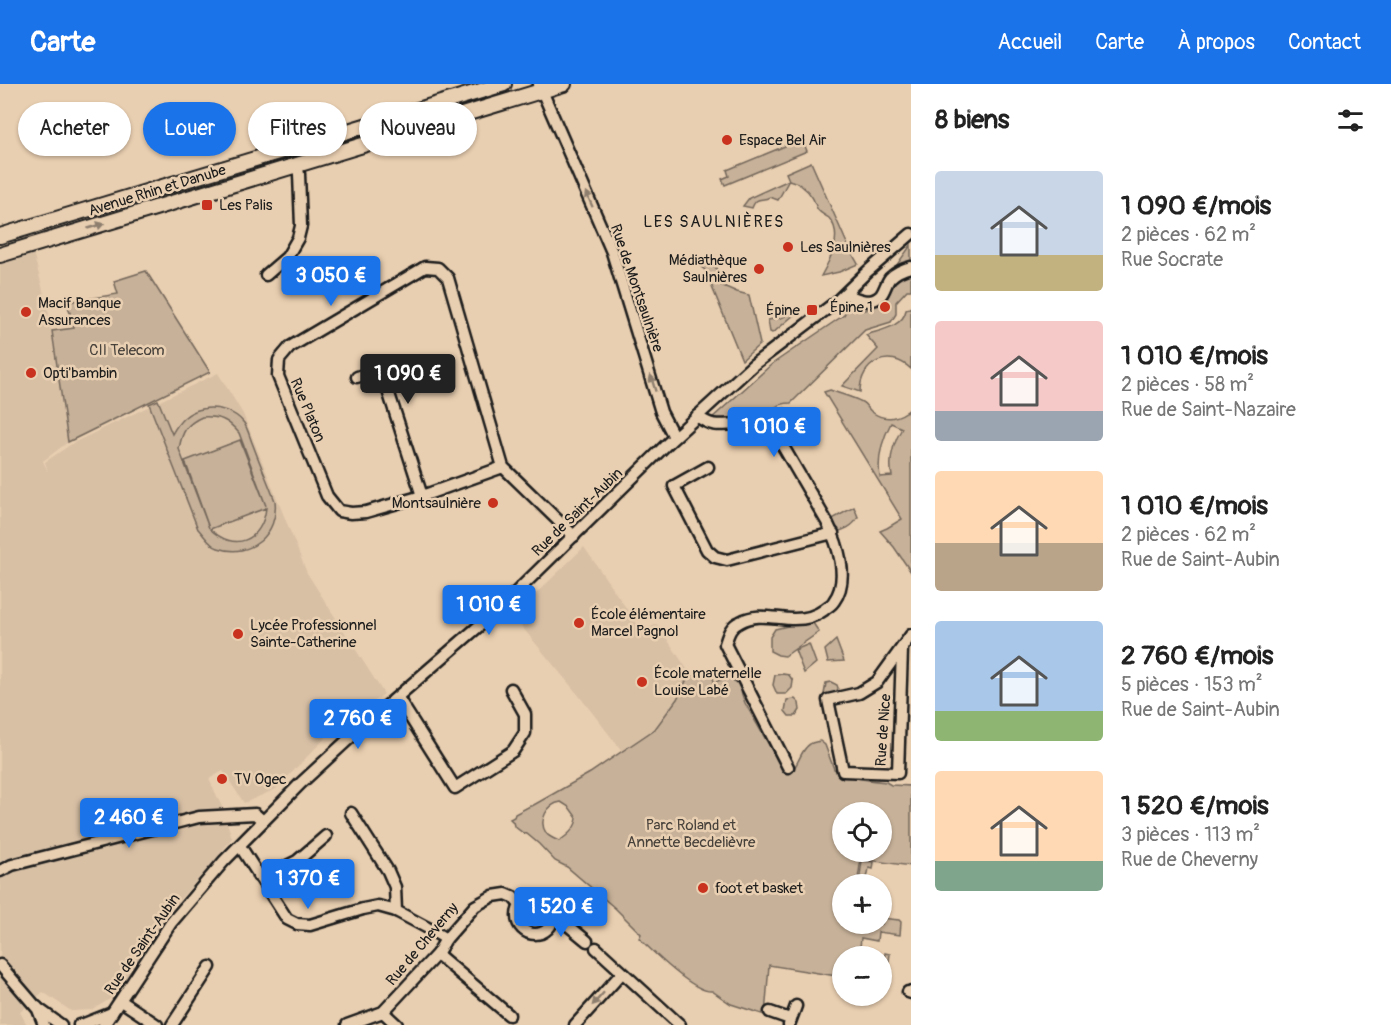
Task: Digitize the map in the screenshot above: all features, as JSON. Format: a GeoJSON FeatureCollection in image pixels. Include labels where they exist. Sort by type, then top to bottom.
{"type":"FeatureCollection","features":[{"type":"Feature","properties":{"kind":"main road","name":"Avenue Rhin et Danube"},"geometry":{"type":"LineString","coordinates":[[0,236],[504,84]]}},
{"type":"Feature","properties":{"kind":"main road","name":"Avenue Rhin et Danube"},"geometry":{"type":"LineString","coordinates":[[0,255],[297,165],[541,87],[564,84]]}},
{"type":"Feature","properties":{"kind":"street","name":"Rue de Montsaulnière"},"geometry":{"type":"LineString","coordinates":[[541,87],[612,252],[661,411],[674,437]]}},
{"type":"Feature","properties":{"kind":"street"},"geometry":{"type":"LineString","coordinates":[[266,275],[287,257],[298,238],[301,226],[297,165]]}},
{"type":"Feature","properties":{"kind":"street","name":"Rue de Saint-Aubin"},"geometry":{"type":"LineString","coordinates":[[104,1025],[171,923],[218,867],[314,770],[501,607],[674,437],[753,365],[846,294],[868,271],[911,234]]}},
{"type":"Feature","properties":{"kind":"street","name":"Rue Platon"},"geometry":{"type":"LineString","coordinates":[[503,467],[366,513],[339,511],[327,496],[278,376],[279,360],[290,347],[425,267],[438,268],[448,278],[503,467],[574,536]]}},
{"type":"Feature","properties":{"kind":"street"},"geometry":{"type":"LineString","coordinates":[[846,294],[859,301],[869,301],[880,297],[893,276],[911,267]]}},
{"type":"Feature","properties":{"kind":"street"},"geometry":{"type":"LineString","coordinates":[[357,377],[381,369],[422,496]]}},
{"type":"Feature","properties":{"kind":"street"},"geometry":{"type":"LineString","coordinates":[[697,416],[720,426],[740,424],[774,431],[833,533],[840,561],[842,582],[834,602],[815,616],[795,620],[756,616],[739,622],[729,631],[725,644],[788,767]]}},
{"type":"Feature","properties":{"kind":"street"},"geometry":{"type":"LineString","coordinates":[[708,467],[674,486],[707,550],[715,557],[727,560],[833,533]]}},
{"type":"Feature","properties":{"kind":"street","name":"Rue de Nice"},"geometry":{"type":"LineString","coordinates":[[902,649],[898,773],[843,771],[828,700],[859,693],[877,682],[911,635]]}},
{"type":"Feature","properties":{"kind":"street"},"geometry":{"type":"LineString","coordinates":[[398,698],[455,788],[513,751],[525,733],[525,714],[511,689]]}},
{"type":"Feature","properties":{"kind":"street"},"geometry":{"type":"LineString","coordinates":[[351,813],[395,887],[396,911]]}},
{"type":"Feature","properties":{"kind":"street"},"geometry":{"type":"LineString","coordinates":[[0,871],[12,865],[199,817],[255,814],[263,822]]}},
{"type":"Feature","properties":{"kind":"street"},"geometry":{"type":"LineString","coordinates":[[258,876],[297,861],[326,836]]}},
{"type":"Feature","properties":{"kind":"street"},"geometry":{"type":"LineString","coordinates":[[240,846],[288,919],[297,924],[310,925],[378,906],[396,911],[446,939]]}},
{"type":"Feature","properties":{"kind":"street","name":"Rue de Cheverny"},"geometry":{"type":"LineString","coordinates":[[347,1025],[383,1012],[437,954],[446,939],[475,906],[493,896],[506,894],[513,897],[520,905],[529,898],[541,899],[553,913],[680,1025]]}},
{"type":"Feature","properties":{"kind":"street"},"geometry":{"type":"LineString","coordinates":[[520,905],[516,918],[518,924],[527,933],[534,934],[546,930],[553,913]]}},
{"type":"Feature","properties":{"kind":"street"},"geometry":{"type":"LineString","coordinates":[[437,954],[508,1015]]}},
{"type":"Feature","properties":{"kind":"street"},"geometry":{"type":"LineString","coordinates":[[0,965],[36,1007],[61,1025]]}},
{"type":"Feature","properties":{"kind":"street"},"geometry":{"type":"LineString","coordinates":[[172,1025],[210,967]]}},
{"type":"Feature","properties":{"kind":"street"},"geometry":{"type":"LineString","coordinates":[[575,1025],[622,973]]}},
{"type":"Feature","properties":{"kind":"street"},"geometry":{"type":"LineString","coordinates":[[121,1001],[157,1025]]}},
{"type":"Feature","properties":{"kind":"street"},"geometry":{"type":"LineString","coordinates":[[770,1012],[789,1022],[796,1006]]}},
{"type":"Feature","properties":{"kind":"street"},"geometry":{"type":"LineString","coordinates":[[36,1007],[44,1025]]}},
{"type":"Feature","properties":{"kind":"street","name":"Rue de Saint-Aubin"},"geometry":{"type":"LineString","coordinates":[[79,1025],[84,1025],[112,1012]]}},
{"type":"Feature","properties":{"kind":"street"},"geometry":{"type":"LineString","coordinates":[[383,1012],[397,1025]]}},
{"type":"Feature","properties":{"kind":"shaded area"},"geometry":{"type":"Polygon","coordinates":[[[33,252],[48,309],[68,442],[43,461],[48,472],[45,462],[73,443],[218,373],[243,414],[307,573],[384,694],[332,731],[276,789],[244,803],[223,771],[209,779],[222,807],[232,838],[212,864],[168,912],[128,976],[110,999],[92,1010],[71,1011],[43,992],[20,1012],[27,1025],[0,1025],[0,263],[33,252]]]}},
{"type":"Feature","properties":{"kind":"shaded area"},"geometry":{"type":"Polygon","coordinates":[[[584,547],[642,631],[657,624],[705,696],[622,751],[513,616],[584,547]]]}},
{"type":"Feature","properties":{"kind":"green space"},"geometry":{"type":"Polygon","coordinates":[[[802,139],[807,151],[725,185],[722,179],[729,176],[727,170],[802,139]]]}},
{"type":"Feature","properties":{"kind":"green space"},"geometry":{"type":"Polygon","coordinates":[[[811,162],[858,264],[821,276],[834,247],[833,225],[829,218],[818,210],[808,191],[789,180],[786,173],[811,162]]]}},
{"type":"Feature","properties":{"kind":"green space"},"geometry":{"type":"Polygon","coordinates":[[[789,180],[778,200],[770,197],[758,200],[752,208],[743,206],[749,198],[789,180]]]}},
{"type":"Feature","properties":{"kind":"green space"},"geometry":{"type":"Polygon","coordinates":[[[911,245],[911,290],[907,290],[896,302],[896,314],[891,322],[865,330],[791,403],[775,408],[766,423],[729,418],[717,421],[711,419],[772,364],[844,315],[846,311],[866,310],[874,305],[911,245]]]}},
{"type":"Feature","properties":{"kind":"green space"},"geometry":{"type":"Polygon","coordinates":[[[713,262],[721,279],[721,285],[749,295],[760,344],[742,360],[705,270],[701,267],[713,262]]]}},
{"type":"Feature","properties":{"kind":"green space","name":"CII Telecom"},"geometry":{"type":"Polygon","coordinates":[[[146,271],[210,372],[68,442],[52,331],[74,328],[67,302],[118,294],[114,281],[146,271]]]}},
{"type":"Feature","properties":{"kind":"green space"},"geometry":{"type":"Polygon","coordinates":[[[911,307],[911,369],[902,363],[885,359],[870,366],[861,382],[860,392],[842,386],[878,349],[866,335],[896,324],[911,307]]]}},
{"type":"Feature","properties":{"kind":"green space"},"geometry":{"type":"Polygon","coordinates":[[[802,308],[774,332],[770,332],[768,320],[781,318],[802,308]]]}},
{"type":"Feature","properties":{"kind":"green space"},"geometry":{"type":"Polygon","coordinates":[[[830,390],[858,400],[872,412],[887,418],[902,414],[911,408],[911,572],[880,531],[902,519],[824,392],[830,390]],[[891,423],[888,429],[880,456],[880,477],[892,476],[893,451],[902,428],[891,423]]]}},
{"type":"Feature","properties":{"kind":"green space"},"geometry":{"type":"Polygon","coordinates":[[[158,400],[172,434],[184,418],[202,409],[225,410],[236,415],[244,423],[275,501],[272,524],[260,541],[252,547],[241,550],[218,548],[212,545],[198,529],[149,404],[158,400]],[[202,417],[186,429],[179,449],[209,528],[185,461],[240,440],[266,506],[239,433],[223,420],[202,417]],[[266,508],[210,529],[228,540],[246,540],[259,529],[266,508]]]}},
{"type":"Feature","properties":{"kind":"green space"},"geometry":{"type":"Polygon","coordinates":[[[784,408],[798,415],[774,431],[770,424],[772,417],[784,408]]]}},
{"type":"Feature","properties":{"kind":"green space"},"geometry":{"type":"Polygon","coordinates":[[[854,507],[858,517],[854,523],[848,528],[833,533],[827,522],[854,507]]]}},
{"type":"Feature","properties":{"kind":"green space"},"geometry":{"type":"Polygon","coordinates":[[[813,623],[819,632],[785,656],[770,651],[770,637],[775,629],[813,623]]]}},
{"type":"Feature","properties":{"kind":"green space"},"geometry":{"type":"Polygon","coordinates":[[[836,640],[844,661],[828,662],[825,650],[836,640]]]}},
{"type":"Feature","properties":{"kind":"green space"},"geometry":{"type":"Polygon","coordinates":[[[809,644],[816,663],[804,673],[795,650],[809,644]]]}},
{"type":"Feature","properties":{"kind":"green space","name":"Parc Roland et Annette Becdelièvre"},"geometry":{"type":"Polygon","coordinates":[[[704,671],[713,676],[714,682],[728,678],[738,683],[745,703],[782,768],[790,773],[807,747],[811,743],[820,741],[825,745],[834,769],[846,775],[886,782],[891,785],[911,786],[911,866],[882,862],[892,862],[892,802],[832,802],[832,862],[861,862],[859,874],[832,874],[832,934],[878,934],[877,941],[861,938],[860,946],[832,946],[832,975],[769,965],[765,1015],[731,1004],[712,991],[704,990],[684,979],[639,938],[641,934],[616,909],[567,867],[555,861],[539,844],[514,826],[510,819],[515,814],[590,773],[655,729],[677,699],[687,679],[704,671]],[[561,802],[556,803],[545,814],[543,823],[547,834],[559,841],[573,829],[576,822],[577,818],[569,807],[561,802]]]}},
{"type":"Feature","properties":{"kind":"green space"},"geometry":{"type":"Polygon","coordinates":[[[775,675],[789,675],[793,681],[792,688],[786,694],[777,694],[773,685],[775,675]]]}},
{"type":"Feature","properties":{"kind":"green space"},"geometry":{"type":"Polygon","coordinates":[[[831,682],[838,688],[835,697],[824,694],[826,683],[831,682]]]}},
{"type":"Feature","properties":{"kind":"green space"},"geometry":{"type":"Polygon","coordinates":[[[795,699],[799,703],[800,710],[796,716],[789,716],[785,711],[787,700],[795,699]]]}},
{"type":"Feature","properties":{"kind":"green space"},"geometry":{"type":"Polygon","coordinates":[[[862,862],[874,862],[873,869],[869,868],[868,874],[860,874],[862,862]]]}},
{"type":"Feature","properties":{"kind":"green space","name":"Parc Roland et Annette Becdelièvre"},"geometry":{"type":"Polygon","coordinates":[[[892,919],[901,922],[900,935],[892,934],[892,919]]]}},
{"type":"Feature","properties":{"kind":"place","name":"Espace Bel Air"},"geometry":{"type":"Point","coordinates":[727,140]}},
{"type":"Feature","properties":{"kind":"place","name":"Les Palis"},"geometry":{"type":"Point","coordinates":[207,205]}},
{"type":"Feature","properties":{"kind":"place","name":"Les Saulnières"},"geometry":{"type":"Point","coordinates":[788,247]}},
{"type":"Feature","properties":{"kind":"place","name":"Médiathèque Saulnières"},"geometry":{"type":"Point","coordinates":[759,269]}},
{"type":"Feature","properties":{"kind":"place","name":"Épine 1"},"geometry":{"type":"Point","coordinates":[885,307]}},
{"type":"Feature","properties":{"kind":"place","name":"Épine"},"geometry":{"type":"Point","coordinates":[812,310]}},
{"type":"Feature","properties":{"kind":"place","name":"Macif Banque Assurances"},"geometry":{"type":"Point","coordinates":[26,312]}},
{"type":"Feature","properties":{"kind":"place","name":"Opti'bambin"},"geometry":{"type":"Point","coordinates":[31,373]}},
{"type":"Feature","properties":{"kind":"place","name":"Montsaulnière"},"geometry":{"type":"Point","coordinates":[493,503]}},
{"type":"Feature","properties":{"kind":"place","name":"École élémentaire Marcel Pagnol"},"geometry":{"type":"Point","coordinates":[579,623]}},
{"type":"Feature","properties":{"kind":"place","name":"Lycée Professionnel Sainte-Catherine"},"geometry":{"type":"Point","coordinates":[238,634]}},
{"type":"Feature","properties":{"kind":"place","name":"École maternelle Louise Labé"},"geometry":{"type":"Point","coordinates":[642,682]}},
{"type":"Feature","properties":{"kind":"place","name":"TV Ogec"},"geometry":{"type":"Point","coordinates":[222,779]}},
{"type":"Feature","properties":{"kind":"place","name":"foot et basket"},"geometry":{"type":"Point","coordinates":[703,888]}},
{"type":"Feature","properties":{"kind":"district","name":"LES SAULNIÈRES"},"geometry":{"type":"Point","coordinates":[714,221]}}]}
